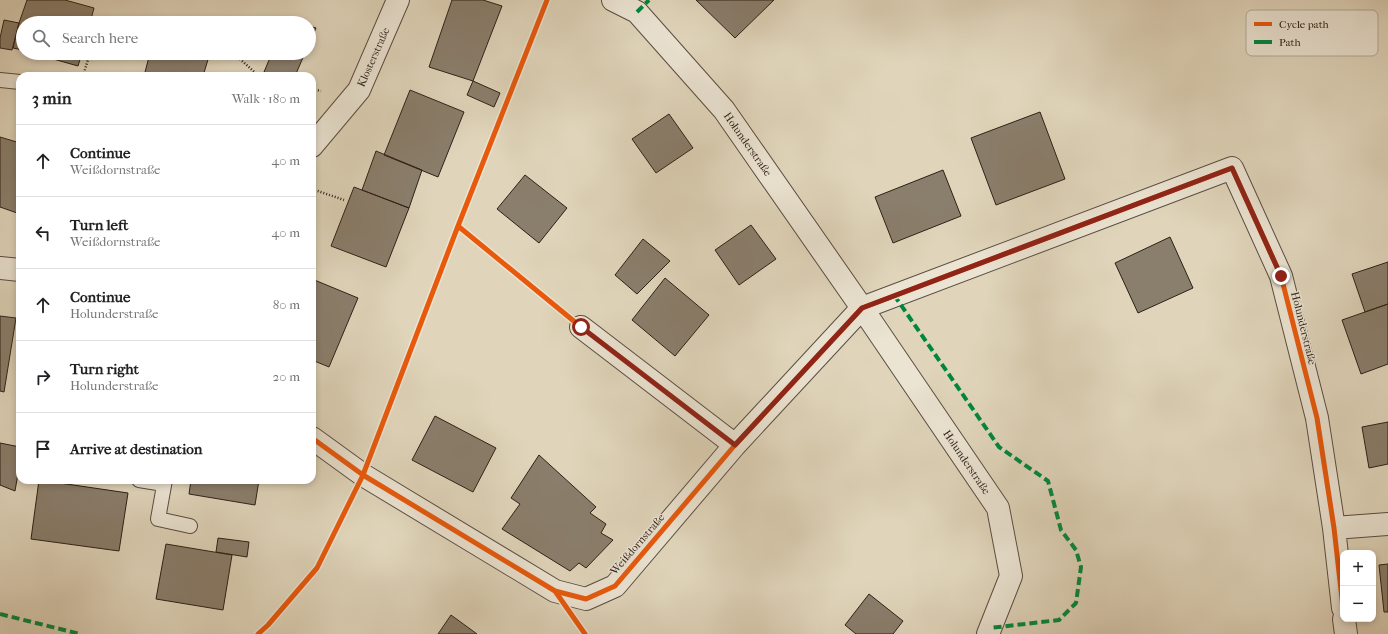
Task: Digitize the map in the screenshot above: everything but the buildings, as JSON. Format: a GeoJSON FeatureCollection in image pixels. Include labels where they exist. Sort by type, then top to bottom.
{"type":"FeatureCollection","features":[{"type":"Feature","properties":{"kind":"street","name":"Klosterstraße"},"geometry":{"type":"LineString","coordinates":[[316,141],[359,90],[398,0]]}},
{"type":"Feature","properties":{"kind":"street","name":"Holunderstraße"},"geometry":{"type":"LineString","coordinates":[[613,0],[637,12],[724,110],[862,308],[998,508],[1012,576],[988,634]]}},
{"type":"Feature","properties":{"kind":"street","name":"Holunderstraße"},"geometry":{"type":"LineString","coordinates":[[862,308],[1232,168],[1281,276],[1317,418],[1334,528],[1341,586]]}},
{"type":"Feature","properties":{"kind":"street"},"geometry":{"type":"LineString","coordinates":[[0,268],[16,270]]}},
{"type":"Feature","properties":{"kind":"street","name":"Weißdornstraße"},"geometry":{"type":"LineString","coordinates":[[316,441],[363,475],[555,591],[586,599],[614,586],[735,445],[862,308]]}},
{"type":"Feature","properties":{"kind":"street"},"geometry":{"type":"LineString","coordinates":[[581,327],[735,445]]}},
{"type":"Feature","properties":{"kind":"street"},"geometry":{"type":"LineString","coordinates":[[1334,528],[1388,524]]}},
{"type":"Feature","properties":{"kind":"street"},"geometry":{"type":"LineString","coordinates":[[1344,622],[1346,634]]}},
{"type":"Feature","properties":{"kind":"lane"},"geometry":{"type":"LineString","coordinates":[[0,80],[16,82]]}},
{"type":"Feature","properties":{"kind":"lane"},"geometry":{"type":"LineString","coordinates":[[165,484],[158,519],[190,526]]}},
{"type":"Feature","properties":{"kind":"path"},"geometry":{"type":"LineString","coordinates":[[84,72],[88,60]]}},
{"type":"Feature","properties":{"kind":"path"},"geometry":{"type":"LineString","coordinates":[[240,60],[254,72]]}},
{"type":"Feature","properties":{"kind":"path"},"geometry":{"type":"LineString","coordinates":[[316,190],[344,200]]}},
{"type":"Feature","properties":{"kind":"marked path"},"geometry":{"type":"LineString","coordinates":[[637,12],[649,0]]}},
{"type":"Feature","properties":{"kind":"marked path"},"geometry":{"type":"LineString","coordinates":[[894,295],[999,447],[1048,481],[1061,530],[1076,550],[1081,567],[1076,603],[1059,620],[990,628]]}},
{"type":"Feature","properties":{"kind":"marked path"},"geometry":{"type":"LineString","coordinates":[[0,614],[80,634]]}},
{"type":"Feature","properties":{"kind":"cycle path"},"geometry":{"type":"LineString","coordinates":[[258,634],[268,625],[317,568],[363,475],[458,226],[547,0]]}},
{"type":"Feature","properties":{"kind":"cycle path"},"geometry":{"type":"LineString","coordinates":[[316,441],[363,475],[555,591],[586,599],[615,586],[735,445],[862,308],[1232,168],[1281,276],[1317,418],[1334,528],[1341,586]]}},
{"type":"Feature","properties":{"kind":"cycle path"},"geometry":{"type":"LineString","coordinates":[[458,226],[581,327]]}},
{"type":"Feature","properties":{"kind":"cycle path"},"geometry":{"type":"LineString","coordinates":[[555,591],[585,634]]}},
{"type":"Feature","properties":{"kind":"route"},"geometry":{"type":"LineString","coordinates":[[581,327],[735,445],[862,308],[1232,168],[1281,276]]}}]}
